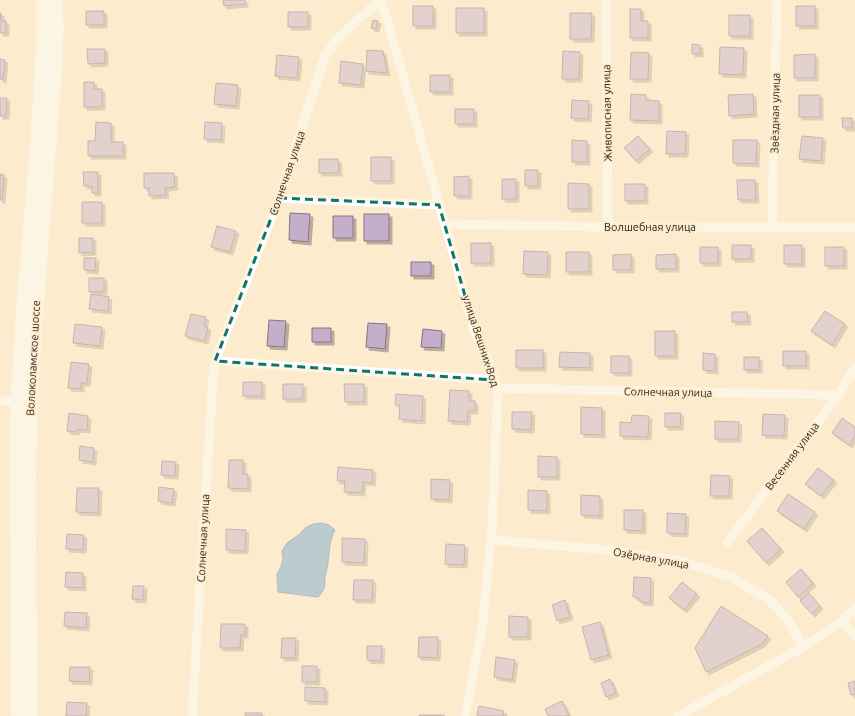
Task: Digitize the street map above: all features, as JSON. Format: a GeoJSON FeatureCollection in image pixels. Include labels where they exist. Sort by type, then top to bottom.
{"type":"FeatureCollection","features":[{"type":"Feature","properties":{"kind":"main road","name":"Волоколамское шоссе"},"geometry":{"type":"LineString","coordinates":[[30,716],[28,495],[24,401],[24,304],[42,77],[44,0]]}},
{"type":"Feature","properties":{"kind":"main road","name":"Волоколамское шоссе"},"geometry":{"type":"LineString","coordinates":[[18,716],[17,447],[36,306],[54,77],[56,0]]}},
{"type":"Feature","properties":{"kind":"street","name":"Солнечная улица"},"geometry":{"type":"LineString","coordinates":[[192,716],[215,361],[279,198],[325,56],[337,39],[380,0]]}},
{"type":"Feature","properties":{"kind":"street","name":"улица Вешних Вод"},"geometry":{"type":"LineString","coordinates":[[380,0],[389,26],[475,331],[496,384],[491,540],[482,628],[465,716]]}},
{"type":"Feature","properties":{"kind":"street","name":"Живописная улица"},"geometry":{"type":"LineString","coordinates":[[606,0],[608,227]]}},
{"type":"Feature","properties":{"kind":"street","name":"Звёздная улица"},"geometry":{"type":"LineString","coordinates":[[772,227],[777,0]]}},
{"type":"Feature","properties":{"kind":"street"},"geometry":{"type":"LineString","coordinates":[[279,198],[439,204]]}},
{"type":"Feature","properties":{"kind":"street","name":"Волшебная улица"},"geometry":{"type":"LineString","coordinates":[[445,224],[608,227],[855,227]]}},
{"type":"Feature","properties":{"kind":"street","name":"Солнечная улица"},"geometry":{"type":"LineString","coordinates":[[215,361],[496,384],[838,395]]}},
{"type":"Feature","properties":{"kind":"street","name":"Весенняя улица"},"geometry":{"type":"LineString","coordinates":[[727,543],[838,395],[855,368]]}},
{"type":"Feature","properties":{"kind":"street"},"geometry":{"type":"LineString","coordinates":[[0,401],[24,401]]}},
{"type":"Feature","properties":{"kind":"street","name":"Озёрная улица"},"geometry":{"type":"LineString","coordinates":[[491,540],[610,550],[674,560],[733,578],[771,601],[789,622],[803,647]]}},
{"type":"Feature","properties":{"kind":"street"},"geometry":{"type":"LineString","coordinates":[[678,716],[803,647],[842,621],[855,608]]}},
{"type":"Feature","properties":{"kind":"street"},"geometry":{"type":"LineString","coordinates":[[842,621],[855,636]]}},
{"type":"Feature","properties":{"kind":"highlighted area"},"geometry":{"type":"Polygon","coordinates":[[[279,198],[439,205],[475,331],[494,380],[215,361],[279,198]]]}},
{"type":"Feature","properties":{"kind":"water"},"geometry":{"type":"Polygon","coordinates":[[[321,523],[329,525],[335,530],[330,544],[325,585],[322,592],[318,597],[278,592],[277,574],[283,559],[282,551],[287,543],[300,534],[305,528],[313,524],[321,523]]]}},
{"type":"Feature","properties":{"kind":"building"},"geometry":{"type":"Polygon","coordinates":[[[223,0],[245,0],[245,4],[224,6],[223,0]]]}},
{"type":"Feature","properties":{"kind":"building"},"geometry":{"type":"Polygon","coordinates":[[[413,6],[433,6],[433,26],[413,26],[413,6]]]}},
{"type":"Feature","properties":{"kind":"building"},"geometry":{"type":"Polygon","coordinates":[[[796,6],[815,6],[815,26],[796,26],[796,6]]]}},
{"type":"Feature","properties":{"kind":"building"},"geometry":{"type":"Polygon","coordinates":[[[456,8],[484,8],[484,33],[456,33],[456,8]]]}},
{"type":"Feature","properties":{"kind":"building"},"geometry":{"type":"Polygon","coordinates":[[[630,9],[641,9],[641,21],[648,21],[648,38],[630,38],[630,9]]]}},
{"type":"Feature","properties":{"kind":"building"},"geometry":{"type":"Polygon","coordinates":[[[86,11],[104,11],[104,25],[86,25],[86,11]]]}},
{"type":"Feature","properties":{"kind":"building"},"geometry":{"type":"Polygon","coordinates":[[[288,12],[308,12],[308,27],[288,27],[288,12]]]}},
{"type":"Feature","properties":{"kind":"building"},"geometry":{"type":"Polygon","coordinates":[[[0,13],[2,21],[6,21],[6,33],[0,33],[0,13]]]}},
{"type":"Feature","properties":{"kind":"building"},"geometry":{"type":"Polygon","coordinates":[[[570,13],[592,13],[591,39],[570,39],[570,13]]]}},
{"type":"Feature","properties":{"kind":"building"},"geometry":{"type":"Polygon","coordinates":[[[729,15],[750,15],[750,36],[729,36],[729,15]]]}},
{"type":"Feature","properties":{"kind":"building"},"geometry":{"type":"Polygon","coordinates":[[[373,20],[378,21],[376,29],[371,28],[373,20]]]}},
{"type":"Feature","properties":{"kind":"building"},"geometry":{"type":"Polygon","coordinates":[[[692,44],[700,45],[700,54],[692,54],[692,44]]]}},
{"type":"Feature","properties":{"kind":"building"},"geometry":{"type":"Polygon","coordinates":[[[720,47],[744,48],[743,75],[719,74],[720,47]]]}},
{"type":"Feature","properties":{"kind":"building"},"geometry":{"type":"Polygon","coordinates":[[[87,49],[105,49],[105,63],[88,64],[87,49]]]}},
{"type":"Feature","properties":{"kind":"building"},"geometry":{"type":"Polygon","coordinates":[[[367,50],[383,51],[387,73],[366,71],[367,50]]]}},
{"type":"Feature","properties":{"kind":"building"},"geometry":{"type":"Polygon","coordinates":[[[563,51],[580,52],[579,79],[562,79],[563,51]]]}},
{"type":"Feature","properties":{"kind":"building"},"geometry":{"type":"Polygon","coordinates":[[[631,52],[649,53],[648,79],[630,79],[631,52]]]}},
{"type":"Feature","properties":{"kind":"building"},"geometry":{"type":"Polygon","coordinates":[[[815,54],[815,78],[794,78],[794,55],[815,54]]]}},
{"type":"Feature","properties":{"kind":"building"},"geometry":{"type":"Polygon","coordinates":[[[277,55],[299,57],[297,78],[275,76],[277,55]]]}},
{"type":"Feature","properties":{"kind":"building"},"geometry":{"type":"Polygon","coordinates":[[[0,59],[5,60],[3,80],[0,79],[0,59]]]}},
{"type":"Feature","properties":{"kind":"building"},"geometry":{"type":"Polygon","coordinates":[[[341,61],[363,64],[361,85],[339,83],[341,61]]]}},
{"type":"Feature","properties":{"kind":"building"},"geometry":{"type":"Polygon","coordinates":[[[430,75],[450,75],[450,92],[430,92],[430,75]]]}},
{"type":"Feature","properties":{"kind":"building"},"geometry":{"type":"Polygon","coordinates":[[[84,82],[94,82],[94,89],[102,89],[102,107],[84,107],[84,82]]]}},
{"type":"Feature","properties":{"kind":"building"},"geometry":{"type":"Polygon","coordinates":[[[216,83],[238,85],[236,106],[214,104],[216,83]]]}},
{"type":"Feature","properties":{"kind":"building"},"geometry":{"type":"Polygon","coordinates":[[[631,94],[646,95],[646,100],[659,101],[659,121],[630,120],[631,94]]]}},
{"type":"Feature","properties":{"kind":"building"},"geometry":{"type":"Polygon","coordinates":[[[753,94],[754,114],[729,116],[728,95],[753,94]]]}},
{"type":"Feature","properties":{"kind":"building"},"geometry":{"type":"Polygon","coordinates":[[[799,95],[820,95],[820,117],[799,117],[799,95]]]}},
{"type":"Feature","properties":{"kind":"building"},"geometry":{"type":"Polygon","coordinates":[[[0,98],[7,98],[6,116],[0,116],[0,98]]]}},
{"type":"Feature","properties":{"kind":"building"},"geometry":{"type":"Polygon","coordinates":[[[572,100],[589,101],[588,119],[571,118],[572,100]]]}},
{"type":"Feature","properties":{"kind":"building"},"geometry":{"type":"Polygon","coordinates":[[[455,109],[474,109],[474,124],[455,124],[455,109]]]}},
{"type":"Feature","properties":{"kind":"building"},"geometry":{"type":"Polygon","coordinates":[[[842,118],[852,118],[852,128],[843,128],[842,118]]]}},
{"type":"Feature","properties":{"kind":"building"},"geometry":{"type":"Polygon","coordinates":[[[96,122],[111,123],[111,142],[123,142],[123,156],[88,156],[88,141],[95,141],[96,122]]]}},
{"type":"Feature","properties":{"kind":"building"},"geometry":{"type":"Polygon","coordinates":[[[205,122],[222,123],[221,140],[204,139],[205,122]]]}},
{"type":"Feature","properties":{"kind":"building"},"geometry":{"type":"Polygon","coordinates":[[[667,131],[686,132],[685,154],[666,154],[667,131]]]}},
{"type":"Feature","properties":{"kind":"building"},"geometry":{"type":"Polygon","coordinates":[[[638,136],[650,149],[636,161],[624,148],[638,136]]]}},
{"type":"Feature","properties":{"kind":"building"},"geometry":{"type":"Polygon","coordinates":[[[802,136],[823,138],[821,161],[799,159],[802,136]]]}},
{"type":"Feature","properties":{"kind":"building"},"geometry":{"type":"Polygon","coordinates":[[[572,140],[587,141],[587,162],[572,162],[572,140]]]}},
{"type":"Feature","properties":{"kind":"building"},"geometry":{"type":"Polygon","coordinates":[[[733,140],[757,140],[756,164],[733,163],[733,140]]]}},
{"type":"Feature","properties":{"kind":"building"},"geometry":{"type":"Polygon","coordinates":[[[371,157],[391,157],[391,181],[371,181],[371,157]]]}},
{"type":"Feature","properties":{"kind":"building"},"geometry":{"type":"Polygon","coordinates":[[[319,159],[338,159],[339,173],[319,173],[319,159]]]}},
{"type":"Feature","properties":{"kind":"building"},"geometry":{"type":"Polygon","coordinates":[[[525,170],[538,170],[538,186],[525,186],[525,170]]]}},
{"type":"Feature","properties":{"kind":"building"},"geometry":{"type":"Polygon","coordinates":[[[83,172],[98,172],[98,193],[92,193],[92,186],[84,186],[83,172]]]}},
{"type":"Feature","properties":{"kind":"building"},"geometry":{"type":"Polygon","coordinates":[[[144,173],[174,173],[175,187],[165,188],[166,195],[149,196],[149,188],[144,188],[144,173]]]}},
{"type":"Feature","properties":{"kind":"building"},"geometry":{"type":"Polygon","coordinates":[[[0,174],[4,175],[2,200],[0,200],[0,174]]]}},
{"type":"Feature","properties":{"kind":"building"},"geometry":{"type":"Polygon","coordinates":[[[469,176],[469,196],[454,196],[454,177],[469,176]]]}},
{"type":"Feature","properties":{"kind":"building"},"geometry":{"type":"Polygon","coordinates":[[[502,179],[516,179],[516,199],[502,199],[502,179]]]}},
{"type":"Feature","properties":{"kind":"building"},"geometry":{"type":"Polygon","coordinates":[[[737,180],[755,180],[756,200],[738,200],[737,180]]]}},
{"type":"Feature","properties":{"kind":"building"},"geometry":{"type":"Polygon","coordinates":[[[568,183],[589,184],[589,209],[568,209],[568,183]]]}},
{"type":"Feature","properties":{"kind":"building"},"geometry":{"type":"Polygon","coordinates":[[[625,184],[645,184],[645,201],[625,201],[625,184]]]}},
{"type":"Feature","properties":{"kind":"building"},"geometry":{"type":"Polygon","coordinates":[[[82,202],[102,202],[102,223],[82,223],[82,202]]]}},
{"type":"Feature","properties":{"kind":"building"},"geometry":{"type":"Polygon","coordinates":[[[290,213],[310,214],[308,242],[289,240],[290,213]]]}},
{"type":"Feature","properties":{"kind":"building"},"geometry":{"type":"Polygon","coordinates":[[[364,214],[389,214],[389,241],[364,241],[364,214]]]}},
{"type":"Feature","properties":{"kind":"building"},"geometry":{"type":"Polygon","coordinates":[[[333,216],[353,216],[353,238],[333,238],[333,216]]]}},
{"type":"Feature","properties":{"kind":"building"},"geometry":{"type":"Polygon","coordinates":[[[217,226],[236,231],[230,252],[211,247],[217,226]]]}},
{"type":"Feature","properties":{"kind":"building"},"geometry":{"type":"Polygon","coordinates":[[[79,238],[93,238],[93,252],[79,253],[79,238]]]}},
{"type":"Feature","properties":{"kind":"building"},"geometry":{"type":"Polygon","coordinates":[[[471,243],[491,243],[491,263],[471,263],[471,243]]]}},
{"type":"Feature","properties":{"kind":"building"},"geometry":{"type":"Polygon","coordinates":[[[732,245],[751,245],[751,259],[732,259],[732,245]]]}},
{"type":"Feature","properties":{"kind":"building"},"geometry":{"type":"Polygon","coordinates":[[[784,245],[802,245],[802,264],[784,264],[784,245]]]}},
{"type":"Feature","properties":{"kind":"building"},"geometry":{"type":"Polygon","coordinates":[[[700,247],[718,247],[718,263],[700,263],[700,247]]]}},
{"type":"Feature","properties":{"kind":"building"},"geometry":{"type":"Polygon","coordinates":[[[825,247],[844,247],[844,266],[825,266],[825,247]]]}},
{"type":"Feature","properties":{"kind":"building"},"geometry":{"type":"Polygon","coordinates":[[[524,251],[548,252],[547,275],[523,274],[524,251]]]}},
{"type":"Feature","properties":{"kind":"building"},"geometry":{"type":"Polygon","coordinates":[[[566,252],[589,252],[589,272],[566,272],[566,252]]]}},
{"type":"Feature","properties":{"kind":"building"},"geometry":{"type":"Polygon","coordinates":[[[631,254],[631,270],[613,270],[613,255],[631,254]]]}},
{"type":"Feature","properties":{"kind":"building"},"geometry":{"type":"Polygon","coordinates":[[[676,254],[676,269],[656,269],[656,255],[676,254]]]}},
{"type":"Feature","properties":{"kind":"building"},"geometry":{"type":"Polygon","coordinates":[[[84,258],[96,258],[95,271],[84,270],[84,258]]]}},
{"type":"Feature","properties":{"kind":"building"},"geometry":{"type":"Polygon","coordinates":[[[411,262],[431,262],[431,276],[411,276],[411,262]]]}},
{"type":"Feature","properties":{"kind":"building"},"geometry":{"type":"Polygon","coordinates":[[[89,278],[104,278],[104,292],[89,292],[89,278]]]}},
{"type":"Feature","properties":{"kind":"building"},"geometry":{"type":"Polygon","coordinates":[[[91,294],[109,297],[108,311],[89,309],[91,294]]]}},
{"type":"Feature","properties":{"kind":"building"},"geometry":{"type":"Polygon","coordinates":[[[825,311],[845,324],[832,345],[811,331],[825,311]]]}},
{"type":"Feature","properties":{"kind":"building"},"geometry":{"type":"Polygon","coordinates":[[[732,312],[747,312],[748,322],[732,322],[732,312]]]}},
{"type":"Feature","properties":{"kind":"building"},"geometry":{"type":"Polygon","coordinates":[[[191,314],[206,317],[204,326],[208,327],[205,341],[185,336],[191,314]]]}},
{"type":"Feature","properties":{"kind":"building"},"geometry":{"type":"Polygon","coordinates":[[[269,320],[286,321],[284,347],[267,346],[269,320]]]}},
{"type":"Feature","properties":{"kind":"building"},"geometry":{"type":"Polygon","coordinates":[[[368,323],[387,324],[385,349],[366,347],[368,323]]]}},
{"type":"Feature","properties":{"kind":"building"},"geometry":{"type":"Polygon","coordinates":[[[75,324],[102,327],[100,346],[73,343],[75,324]]]}},
{"type":"Feature","properties":{"kind":"building"},"geometry":{"type":"Polygon","coordinates":[[[312,328],[331,328],[331,342],[312,342],[312,328]]]}},
{"type":"Feature","properties":{"kind":"building"},"geometry":{"type":"Polygon","coordinates":[[[423,329],[442,331],[441,348],[421,347],[423,329]]]}},
{"type":"Feature","properties":{"kind":"building"},"geometry":{"type":"Polygon","coordinates":[[[655,331],[675,331],[675,356],[655,356],[655,331]]]}},
{"type":"Feature","properties":{"kind":"building"},"geometry":{"type":"Polygon","coordinates":[[[516,350],[543,350],[543,368],[516,368],[516,350]]]}},
{"type":"Feature","properties":{"kind":"building"},"geometry":{"type":"Polygon","coordinates":[[[783,351],[806,351],[806,366],[783,366],[783,351]]]}},
{"type":"Feature","properties":{"kind":"building"},"geometry":{"type":"Polygon","coordinates":[[[560,352],[590,353],[590,368],[559,367],[560,352]]]}},
{"type":"Feature","properties":{"kind":"building"},"geometry":{"type":"Polygon","coordinates":[[[703,353],[715,354],[715,371],[703,370],[703,353]]]}},
{"type":"Feature","properties":{"kind":"building"},"geometry":{"type":"Polygon","coordinates":[[[611,356],[629,356],[629,373],[611,373],[611,356]]]}},
{"type":"Feature","properties":{"kind":"building"},"geometry":{"type":"Polygon","coordinates":[[[744,357],[759,357],[759,370],[744,370],[744,357]]]}},
{"type":"Feature","properties":{"kind":"building"},"geometry":{"type":"Polygon","coordinates":[[[71,362],[89,364],[87,383],[81,383],[81,389],[68,388],[71,362]]]}},
{"type":"Feature","properties":{"kind":"building"},"geometry":{"type":"Polygon","coordinates":[[[243,382],[262,382],[262,396],[243,396],[243,382]]]}},
{"type":"Feature","properties":{"kind":"building"},"geometry":{"type":"Polygon","coordinates":[[[283,384],[303,384],[303,399],[283,399],[283,384]]]}},
{"type":"Feature","properties":{"kind":"building"},"geometry":{"type":"Polygon","coordinates":[[[344,384],[364,384],[364,402],[345,402],[344,384]]]}},
{"type":"Feature","properties":{"kind":"building"},"geometry":{"type":"Polygon","coordinates":[[[450,390],[469,391],[469,401],[475,401],[475,411],[468,411],[467,422],[448,421],[450,390]]]}},
{"type":"Feature","properties":{"kind":"building"},"geometry":{"type":"Polygon","coordinates":[[[396,394],[423,396],[422,421],[399,419],[400,406],[395,405],[396,394]]]}},
{"type":"Feature","properties":{"kind":"building"},"geometry":{"type":"Polygon","coordinates":[[[581,407],[602,408],[602,435],[581,434],[581,407]]]}},
{"type":"Feature","properties":{"kind":"building"},"geometry":{"type":"Polygon","coordinates":[[[512,412],[532,412],[531,430],[512,429],[512,412]]]}},
{"type":"Feature","properties":{"kind":"building"},"geometry":{"type":"Polygon","coordinates":[[[69,413],[88,416],[87,430],[77,429],[76,432],[67,431],[69,413]]]}},
{"type":"Feature","properties":{"kind":"building"},"geometry":{"type":"Polygon","coordinates":[[[665,413],[681,413],[680,427],[665,427],[665,413]]]}},
{"type":"Feature","properties":{"kind":"building"},"geometry":{"type":"Polygon","coordinates":[[[763,414],[785,415],[784,436],[762,435],[763,414]]]}},
{"type":"Feature","properties":{"kind":"building"},"geometry":{"type":"Polygon","coordinates":[[[632,415],[649,416],[648,437],[620,436],[620,422],[631,423],[632,415]]]}},
{"type":"Feature","properties":{"kind":"building"},"geometry":{"type":"Polygon","coordinates":[[[842,418],[855,427],[855,436],[849,445],[832,433],[842,418]]]}},
{"type":"Feature","properties":{"kind":"building"},"geometry":{"type":"Polygon","coordinates":[[[715,421],[739,422],[738,439],[715,439],[715,421]]]}},
{"type":"Feature","properties":{"kind":"building"},"geometry":{"type":"Polygon","coordinates":[[[80,446],[94,448],[93,462],[79,460],[80,446]]]}},
{"type":"Feature","properties":{"kind":"building"},"geometry":{"type":"Polygon","coordinates":[[[538,456],[557,457],[557,477],[538,477],[538,456]]]}},
{"type":"Feature","properties":{"kind":"building"},"geometry":{"type":"Polygon","coordinates":[[[229,460],[243,460],[243,474],[248,474],[248,489],[228,488],[229,460]]]}},
{"type":"Feature","properties":{"kind":"building"},"geometry":{"type":"Polygon","coordinates":[[[162,461],[176,462],[175,476],[161,475],[162,461]]]}},
{"type":"Feature","properties":{"kind":"building"},"geometry":{"type":"Polygon","coordinates":[[[338,467],[373,470],[372,483],[363,482],[362,493],[344,492],[345,481],[337,481],[338,467]]]}},
{"type":"Feature","properties":{"kind":"building"},"geometry":{"type":"Polygon","coordinates":[[[818,468],[834,480],[821,496],[805,484],[818,468]]]}},
{"type":"Feature","properties":{"kind":"building"},"geometry":{"type":"Polygon","coordinates":[[[711,475],[730,476],[729,496],[710,496],[711,475]]]}},
{"type":"Feature","properties":{"kind":"building"},"geometry":{"type":"Polygon","coordinates":[[[431,479],[450,480],[449,500],[431,499],[431,479]]]}},
{"type":"Feature","properties":{"kind":"building"},"geometry":{"type":"Polygon","coordinates":[[[159,487],[174,489],[172,503],[158,501],[159,487]]]}},
{"type":"Feature","properties":{"kind":"building"},"geometry":{"type":"Polygon","coordinates":[[[77,488],[99,488],[98,513],[76,512],[77,488]]]}},
{"type":"Feature","properties":{"kind":"building"},"geometry":{"type":"Polygon","coordinates":[[[528,490],[547,491],[547,511],[528,510],[528,490]]]}},
{"type":"Feature","properties":{"kind":"building"},"geometry":{"type":"Polygon","coordinates":[[[788,494],[815,512],[804,529],[777,511],[788,494]]]}},
{"type":"Feature","properties":{"kind":"building"},"geometry":{"type":"Polygon","coordinates":[[[581,495],[600,496],[600,516],[581,515],[581,495]]]}},
{"type":"Feature","properties":{"kind":"building"},"geometry":{"type":"Polygon","coordinates":[[[624,510],[643,510],[643,531],[624,530],[624,510]]]}},
{"type":"Feature","properties":{"kind":"building"},"geometry":{"type":"Polygon","coordinates":[[[667,513],[686,514],[685,534],[667,533],[667,513]]]}},
{"type":"Feature","properties":{"kind":"building"},"geometry":{"type":"Polygon","coordinates":[[[762,528],[781,549],[766,563],[747,541],[762,528]]]}},
{"type":"Feature","properties":{"kind":"building"},"geometry":{"type":"Polygon","coordinates":[[[226,529],[246,530],[245,551],[226,550],[226,529]]]}},
{"type":"Feature","properties":{"kind":"building"},"geometry":{"type":"Polygon","coordinates":[[[67,534],[84,535],[83,550],[66,549],[67,534]]]}},
{"type":"Feature","properties":{"kind":"building"},"geometry":{"type":"Polygon","coordinates":[[[342,538],[365,539],[364,563],[342,562],[342,538]]]}},
{"type":"Feature","properties":{"kind":"building"},"geometry":{"type":"Polygon","coordinates":[[[446,544],[465,545],[464,565],[445,564],[446,544]]]}},
{"type":"Feature","properties":{"kind":"building"},"geometry":{"type":"Polygon","coordinates":[[[801,569],[813,583],[798,597],[786,582],[801,569]]]}},
{"type":"Feature","properties":{"kind":"building"},"geometry":{"type":"Polygon","coordinates":[[[66,572],[83,573],[83,588],[65,587],[66,572]]]}},
{"type":"Feature","properties":{"kind":"building"},"geometry":{"type":"Polygon","coordinates":[[[634,577],[651,578],[650,603],[640,602],[640,598],[633,597],[634,577]]]}},
{"type":"Feature","properties":{"kind":"building"},"geometry":{"type":"Polygon","coordinates":[[[354,580],[373,580],[372,600],[353,600],[354,580]]]}},
{"type":"Feature","properties":{"kind":"building"},"geometry":{"type":"Polygon","coordinates":[[[682,582],[697,594],[684,610],[669,598],[682,582]]]}},
{"type":"Feature","properties":{"kind":"building"},"geometry":{"type":"Polygon","coordinates":[[[133,586],[144,586],[143,600],[132,599],[133,586]]]}},
{"type":"Feature","properties":{"kind":"building"},"geometry":{"type":"Polygon","coordinates":[[[809,593],[820,606],[812,614],[800,601],[809,593]]]}},
{"type":"Feature","properties":{"kind":"building"},"geometry":{"type":"Polygon","coordinates":[[[565,600],[570,617],[557,621],[552,605],[565,600]]]}},
{"type":"Feature","properties":{"kind":"building"},"geometry":{"type":"Polygon","coordinates":[[[721,606],[768,636],[762,644],[706,672],[695,648],[721,606]]]}},
{"type":"Feature","properties":{"kind":"building"},"geometry":{"type":"Polygon","coordinates":[[[65,612],[87,613],[86,628],[64,626],[65,612]]]}},
{"type":"Feature","properties":{"kind":"building"},"geometry":{"type":"Polygon","coordinates":[[[509,616],[528,617],[528,637],[509,637],[509,616]]]}},
{"type":"Feature","properties":{"kind":"building"},"geometry":{"type":"Polygon","coordinates":[[[600,622],[609,655],[591,660],[582,627],[600,622]]]}},
{"type":"Feature","properties":{"kind":"building"},"geometry":{"type":"Polygon","coordinates":[[[221,624],[245,624],[245,635],[241,635],[240,648],[220,648],[221,624]]]}},
{"type":"Feature","properties":{"kind":"building"},"geometry":{"type":"Polygon","coordinates":[[[419,637],[438,637],[437,658],[418,657],[419,637]]]}},
{"type":"Feature","properties":{"kind":"building"},"geometry":{"type":"Polygon","coordinates":[[[282,638],[296,638],[295,658],[281,658],[282,638]]]}},
{"type":"Feature","properties":{"kind":"building"},"geometry":{"type":"Polygon","coordinates":[[[367,646],[382,646],[381,661],[367,660],[367,646]]]}},
{"type":"Feature","properties":{"kind":"building"},"geometry":{"type":"Polygon","coordinates":[[[496,657],[515,660],[512,680],[494,677],[496,657]]]}},
{"type":"Feature","properties":{"kind":"building"},"geometry":{"type":"Polygon","coordinates":[[[302,666],[317,666],[317,682],[302,682],[302,666]]]}},
{"type":"Feature","properties":{"kind":"building"},"geometry":{"type":"Polygon","coordinates":[[[70,667],[90,667],[89,682],[69,681],[70,667]]]}},
{"type":"Feature","properties":{"kind":"building"},"geometry":{"type":"Polygon","coordinates":[[[610,679],[616,693],[606,697],[601,683],[610,679]]]}},
{"type":"Feature","properties":{"kind":"building"},"geometry":{"type":"Polygon","coordinates":[[[855,681],[855,694],[851,695],[848,683],[855,681]]]}},
{"type":"Feature","properties":{"kind":"building"},"geometry":{"type":"Polygon","coordinates":[[[305,687],[325,688],[325,702],[305,701],[305,687]]]}},
{"type":"Feature","properties":{"kind":"building"},"geometry":{"type":"Polygon","coordinates":[[[562,701],[569,716],[548,716],[545,709],[562,701]]]}},
{"type":"Feature","properties":{"kind":"building"},"geometry":{"type":"Polygon","coordinates":[[[67,702],[87,703],[86,716],[66,716],[67,702]]]}},
{"type":"Feature","properties":{"kind":"building"},"geometry":{"type":"Polygon","coordinates":[[[479,706],[504,711],[503,716],[477,716],[479,706]]]}},
{"type":"Feature","properties":{"kind":"building"},"geometry":{"type":"Polygon","coordinates":[[[245,713],[262,713],[262,716],[245,716],[245,713]]]}},
{"type":"Feature","properties":{"kind":"building"},"geometry":{"type":"Polygon","coordinates":[[[444,715],[444,716],[419,716],[444,715]]]}}]}
